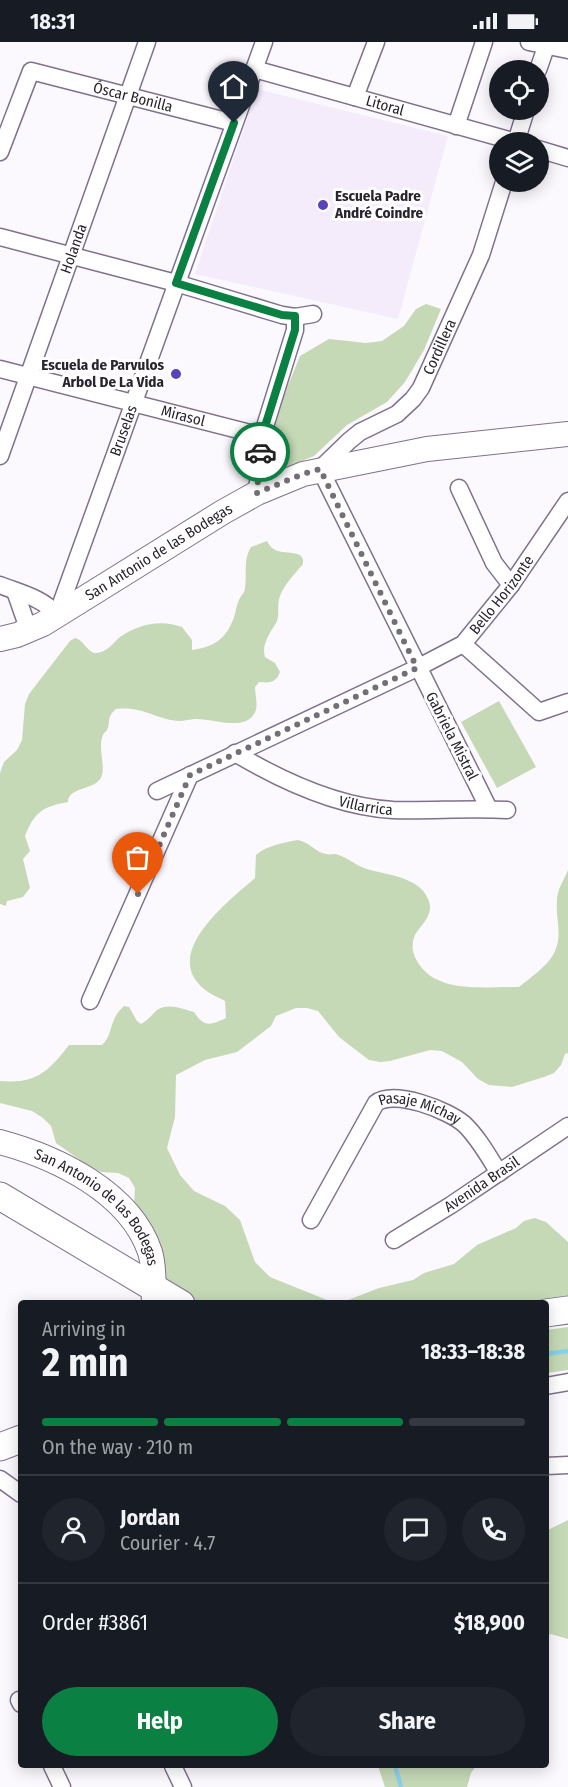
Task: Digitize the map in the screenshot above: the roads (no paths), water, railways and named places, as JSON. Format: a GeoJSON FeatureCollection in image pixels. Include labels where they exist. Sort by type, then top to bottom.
{"type":"FeatureCollection","features":[{"type":"Feature","properties":{"kind":"main road"},"geometry":{"type":"LineString","coordinates":[[0,1196],[154,1295],[169,1300]]}},
{"type":"Feature","properties":{"kind":"main road"},"geometry":{"type":"LineString","coordinates":[[549,1313],[568,1310]]}},
{"type":"Feature","properties":{"kind":"main road"},"geometry":{"type":"LineString","coordinates":[[0,1447],[18,1440]]}},
{"type":"Feature","properties":{"kind":"street","name":"Holanda"},"geometry":{"type":"LineString","coordinates":[[0,456],[147,42]]}},
{"type":"Feature","properties":{"kind":"street","name":"Bruselas"},"geometry":{"type":"LineString","coordinates":[[57,615],[264,42]]}},
{"type":"Feature","properties":{"kind":"street"},"geometry":{"type":"LineString","coordinates":[[355,97],[376,42]]}},
{"type":"Feature","properties":{"kind":"street"},"geometry":{"type":"LineString","coordinates":[[456,126],[484,42]]}},
{"type":"Feature","properties":{"kind":"street"},"geometry":{"type":"LineString","coordinates":[[529,42],[568,50]]}},
{"type":"Feature","properties":{"kind":"street"},"geometry":{"type":"LineString","coordinates":[[541,60],[546,47]]}},
{"type":"Feature","properties":{"kind":"street","name":"Litoral"},"geometry":{"type":"LineString","coordinates":[[254,69],[489,135]]}},
{"type":"Feature","properties":{"kind":"street","name":"Óscar Bonilla"},"geometry":{"type":"LineString","coordinates":[[0,152],[31,71],[234,123]]}},
{"type":"Feature","properties":{"kind":"street"},"geometry":{"type":"LineString","coordinates":[[549,152],[568,158]]}},
{"type":"Feature","properties":{"kind":"street","name":"Cordillera"},"geometry":{"type":"LineString","coordinates":[[320,469],[360,432],[397,414],[413,399],[421,387],[481,255],[501,192]]}},
{"type":"Feature","properties":{"kind":"street"},"geometry":{"type":"LineString","coordinates":[[0,237],[176,283],[282,315],[313,314]]}},
{"type":"Feature","properties":{"kind":"street"},"geometry":{"type":"LineString","coordinates":[[257,493],[262,436],[295,330],[295,316]]}},
{"type":"Feature","properties":{"kind":"street","name":"Mirasol"},"geometry":{"type":"LineString","coordinates":[[0,369],[262,436]]}},
{"type":"Feature","properties":{"kind":"street","name":"San Antonio de las Bodegas"},"geometry":{"type":"LineString","coordinates":[[9,640],[57,615],[223,512],[257,493],[303,474],[427,449],[568,434]]}},
{"type":"Feature","properties":{"kind":"street","name":"Gabriela Mistral"},"geometry":{"type":"LineString","coordinates":[[320,469],[489,809]]}},
{"type":"Feature","properties":{"kind":"street"},"geometry":{"type":"LineString","coordinates":[[459,488],[494,563],[511,585]]}},
{"type":"Feature","properties":{"kind":"street","name":"Bello Horizonte"},"geometry":{"type":"LineString","coordinates":[[157,791],[463,644],[511,585],[568,501]]}},
{"type":"Feature","properties":{"kind":"street"},"geometry":{"type":"LineString","coordinates":[[9,640],[8,588],[40,601],[57,615]]}},
{"type":"Feature","properties":{"kind":"street"},"geometry":{"type":"LineString","coordinates":[[463,644],[538,712],[568,702]]}},
{"type":"Feature","properties":{"kind":"street","name":"Villarrica"},"geometry":{"type":"LineString","coordinates":[[235,753],[297,785],[320,794],[367,806],[391,810],[507,810]]}},
{"type":"Feature","properties":{"kind":"street"},"geometry":{"type":"LineString","coordinates":[[90,1001],[190,775]]}},
{"type":"Feature","properties":{"kind":"street","name":"Pasaje Michay"},"geometry":{"type":"LineString","coordinates":[[311,1220],[376,1103],[384,1098],[407,1100],[439,1110],[458,1120],[471,1131],[499,1173]]}},
{"type":"Feature","properties":{"kind":"street","name":"Avenida Brasil"},"geometry":{"type":"LineString","coordinates":[[394,1240],[568,1126]]}},
{"type":"Feature","properties":{"kind":"street","name":"San Antonio de las Bodegas"},"geometry":{"type":"LineString","coordinates":[[0,1142],[62,1164],[110,1198],[132,1221],[146,1243],[152,1261],[154,1295]]}},
{"type":"Feature","properties":{"kind":"street"},"geometry":{"type":"LineString","coordinates":[[549,1385],[568,1382]]}},
{"type":"Feature","properties":{"kind":"street"},"geometry":{"type":"LineString","coordinates":[[549,1466],[568,1465]]}},
{"type":"Feature","properties":{"kind":"street"},"geometry":{"type":"LineString","coordinates":[[0,1479],[18,1492]]}},
{"type":"Feature","properties":{"kind":"street"},"geometry":{"type":"LineString","coordinates":[[52,1768],[62,1787]]}},
{"type":"Feature","properties":{"kind":"street"},"geometry":{"type":"LineString","coordinates":[[174,1768],[183,1787]]}},
{"type":"Feature","properties":{"kind":"waterway"},"geometry":{"type":"LineString","coordinates":[[549,1354],[568,1351]]}},
{"type":"Feature","properties":{"kind":"waterway"},"geometry":{"type":"LineString","coordinates":[[396,1768],[401,1787]]}},
{"type":"Feature","properties":{"kind":"place","name":"Escuela Padre André Coindre"},"geometry":{"type":"Point","coordinates":[323,205]}},
{"type":"Feature","properties":{"kind":"place","name":"Escuela de Parvulos Arbol De La Vida"},"geometry":{"type":"Point","coordinates":[176,374]}}]}
